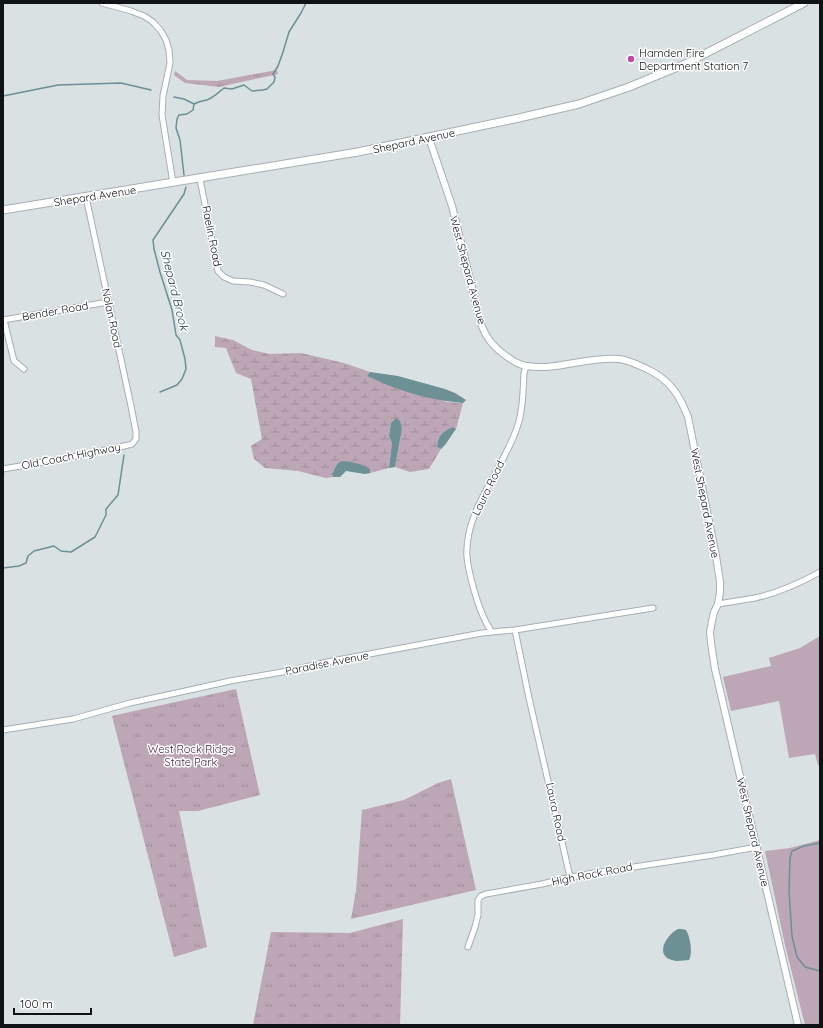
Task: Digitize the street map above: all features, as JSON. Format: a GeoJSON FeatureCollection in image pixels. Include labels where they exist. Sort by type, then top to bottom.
{"type":"FeatureCollection","features":[{"type":"Feature","properties":{"kind":"main road","name":"Shepard Avenue"},"geometry":{"type":"LineString","coordinates":[[3,210],[336,156],[429,138],[579,104],[629,87],[685,64],[804,3]]}},
{"type":"Feature","properties":{"kind":"street"},"geometry":{"type":"LineString","coordinates":[[102,3],[144,16],[152,22],[166,40],[170,55],[170,63],[163,96],[162,115],[173,183]]}},
{"type":"Feature","properties":{"kind":"street","name":"West Shepard Avenue"},"geometry":{"type":"LineString","coordinates":[[429,138],[452,206],[481,324],[488,339],[511,360],[526,366],[547,367],[619,359],[636,364],[667,381],[679,396],[688,417],[719,571],[720,592],[710,632],[712,655],[798,1025]]}},
{"type":"Feature","properties":{"kind":"street","name":"Raelin Road"},"geometry":{"type":"LineString","coordinates":[[200,179],[218,271],[224,278],[233,281],[264,285],[283,294]]}},
{"type":"Feature","properties":{"kind":"street","name":"Nolan Road"},"geometry":{"type":"LineString","coordinates":[[86,197],[135,425],[136,439]]}},
{"type":"Feature","properties":{"kind":"street","name":"Bender Road"},"geometry":{"type":"LineString","coordinates":[[3,320],[108,302]]}},
{"type":"Feature","properties":{"kind":"street"},"geometry":{"type":"LineString","coordinates":[[3,320],[14,361],[24,369]]}},
{"type":"Feature","properties":{"kind":"street","name":"Laura Road"},"geometry":{"type":"LineString","coordinates":[[492,632],[486,623],[470,574],[467,556],[468,542],[474,515],[480,500],[512,441],[518,425],[521,414],[524,373],[526,366]]}},
{"type":"Feature","properties":{"kind":"street","name":"Old Coach Highway"},"geometry":{"type":"LineString","coordinates":[[3,469],[124,446],[132,444],[136,439]]}},
{"type":"Feature","properties":{"kind":"street"},"geometry":{"type":"LineString","coordinates":[[718,604],[756,598],[776,592],[806,580],[820,572]]}},
{"type":"Feature","properties":{"kind":"street","name":"Paradise Avenue"},"geometry":{"type":"LineString","coordinates":[[3,730],[73,720],[130,704],[216,684],[288,671],[332,661],[492,632],[515,630],[653,608]]}},
{"type":"Feature","properties":{"kind":"street","name":"Laura Road"},"geometry":{"type":"LineString","coordinates":[[515,630],[570,877]]}},
{"type":"Feature","properties":{"kind":"street","name":"High Rock Road"},"geometry":{"type":"LineString","coordinates":[[468,947],[478,915],[478,900],[481,896],[486,894],[570,877],[757,847]]}},
{"type":"Feature","properties":{"kind":"green space"},"geometry":{"type":"Polygon","coordinates":[[[277,70],[278,74],[219,87],[185,83],[174,75],[175,71],[187,80],[217,81],[277,70]]]}},
{"type":"Feature","properties":{"kind":"green space"},"geometry":{"type":"Polygon","coordinates":[[[215,336],[233,340],[252,350],[270,354],[301,353],[344,363],[370,372],[367,376],[447,402],[463,403],[456,429],[453,427],[440,437],[437,447],[441,449],[429,469],[410,472],[395,467],[402,429],[391,423],[389,436],[392,443],[389,468],[370,473],[370,469],[341,461],[337,464],[332,474],[333,477],[326,478],[298,471],[265,468],[254,459],[251,446],[262,439],[251,379],[236,373],[226,348],[215,347],[215,336]]]}},
{"type":"Feature","properties":{"kind":"green space"},"geometry":{"type":"Polygon","coordinates":[[[820,636],[820,765],[818,765],[815,754],[789,758],[779,701],[731,711],[723,677],[771,666],[769,658],[800,648],[820,636]]]}},
{"type":"Feature","properties":{"kind":"green space","name":"West Rock Ridge State Park"},"geometry":{"type":"Polygon","coordinates":[[[236,689],[260,795],[198,811],[179,811],[207,947],[174,957],[112,716],[236,689]]]}},
{"type":"Feature","properties":{"kind":"green space"},"geometry":{"type":"Polygon","coordinates":[[[451,779],[476,890],[351,919],[356,891],[362,810],[404,800],[438,783],[451,779]]]}},
{"type":"Feature","properties":{"kind":"green space"},"geometry":{"type":"Polygon","coordinates":[[[820,840],[820,1025],[805,1025],[785,945],[765,851],[790,848],[820,840]]]}},
{"type":"Feature","properties":{"kind":"green space"},"geometry":{"type":"Polygon","coordinates":[[[403,919],[400,1025],[253,1025],[271,932],[350,933],[403,919]]]}},
{"type":"Feature","properties":{"kind":"water"},"geometry":{"type":"Polygon","coordinates":[[[370,372],[398,376],[445,389],[466,400],[463,403],[450,402],[414,394],[367,376],[370,372]]]}},
{"type":"Feature","properties":{"kind":"water"},"geometry":{"type":"Polygon","coordinates":[[[396,418],[400,421],[402,429],[395,467],[389,468],[392,443],[389,436],[391,423],[396,418]]]}},
{"type":"Feature","properties":{"kind":"water"},"geometry":{"type":"Polygon","coordinates":[[[453,427],[456,429],[445,445],[441,449],[437,447],[438,440],[441,435],[446,430],[453,427]]]}},
{"type":"Feature","properties":{"kind":"water"},"geometry":{"type":"Polygon","coordinates":[[[341,461],[352,462],[364,466],[370,469],[370,473],[365,474],[346,471],[340,477],[333,477],[332,474],[337,464],[341,461]]]}},
{"type":"Feature","properties":{"kind":"water"},"geometry":{"type":"Polygon","coordinates":[[[678,929],[686,930],[689,936],[691,949],[689,960],[674,961],[664,954],[664,944],[670,935],[678,929]]]}},
{"type":"Feature","properties":{"kind":"waterway","name":"Shepard Brook"},"geometry":{"type":"LineString","coordinates":[[184,175],[180,140],[176,128],[179,115],[187,114],[193,110],[194,104],[209,99],[224,88],[232,89],[244,85],[252,91],[267,89],[274,82],[275,77],[273,74],[278,66],[289,32],[306,3]]}},
{"type":"Feature","properties":{"kind":"waterway"},"geometry":{"type":"LineString","coordinates":[[3,96],[58,85],[121,83],[151,90]]}},
{"type":"Feature","properties":{"kind":"waterway"},"geometry":{"type":"LineString","coordinates":[[174,97],[184,99],[194,104]]}},
{"type":"Feature","properties":{"kind":"waterway","name":"Shepard Brook"},"geometry":{"type":"LineString","coordinates":[[160,392],[177,385],[182,379],[186,369],[185,359],[180,340],[176,335],[172,310],[160,272],[153,240],[184,194],[186,187]]}},
{"type":"Feature","properties":{"kind":"waterway","name":"Shepard Brook"},"geometry":{"type":"LineString","coordinates":[[3,568],[19,566],[26,563],[28,556],[34,551],[54,546],[61,551],[71,552],[95,537],[106,515],[106,509],[118,495],[124,455]]}},
{"type":"Feature","properties":{"kind":"waterway"},"geometry":{"type":"LineString","coordinates":[[820,843],[804,846],[792,851],[790,858],[789,891],[792,936],[797,957],[805,967],[820,971]]}},
{"type":"Feature","properties":{"kind":"place","name":"Hamden Fire Department Station 7"},"geometry":{"type":"Point","coordinates":[631,59]}}]}
